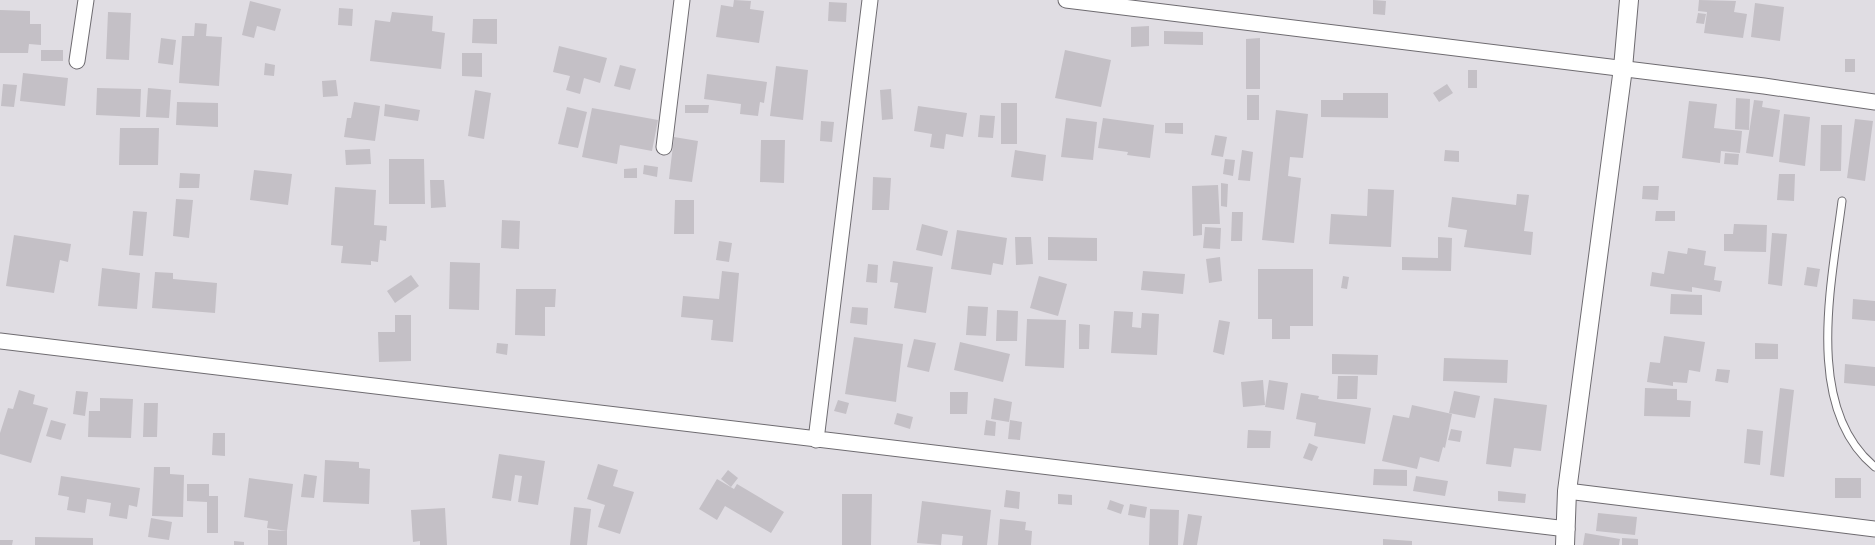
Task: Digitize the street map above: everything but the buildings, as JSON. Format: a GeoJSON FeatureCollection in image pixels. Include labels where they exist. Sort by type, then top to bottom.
{"type":"FeatureCollection","features":[{"type":"Feature","properties":{"kind":"street"},"geometry":{"type":"LineString","coordinates":[[77,61],[86,0]]}},
{"type":"Feature","properties":{"kind":"street"},"geometry":{"type":"LineString","coordinates":[[664,147],[682,0]]}},
{"type":"Feature","properties":{"kind":"street"},"geometry":{"type":"LineString","coordinates":[[816,440],[870,0]]}},
{"type":"Feature","properties":{"kind":"street"},"geometry":{"type":"LineString","coordinates":[[1066,0],[1624,68],[1875,102]]}},
{"type":"Feature","properties":{"kind":"street"},"geometry":{"type":"LineString","coordinates":[[0,341],[816,440],[1566,537],[1568,491],[1624,68],[1630,0]]}},
{"type":"Feature","properties":{"kind":"street"},"geometry":{"type":"LineString","coordinates":[[1568,491],[1875,529]]}},
{"type":"Feature","properties":{"kind":"lane"},"geometry":{"type":"LineString","coordinates":[[1842,201],[1828,310],[1830,374],[1837,408],[1851,441],[1865,459],[1875,467]]}}]}
